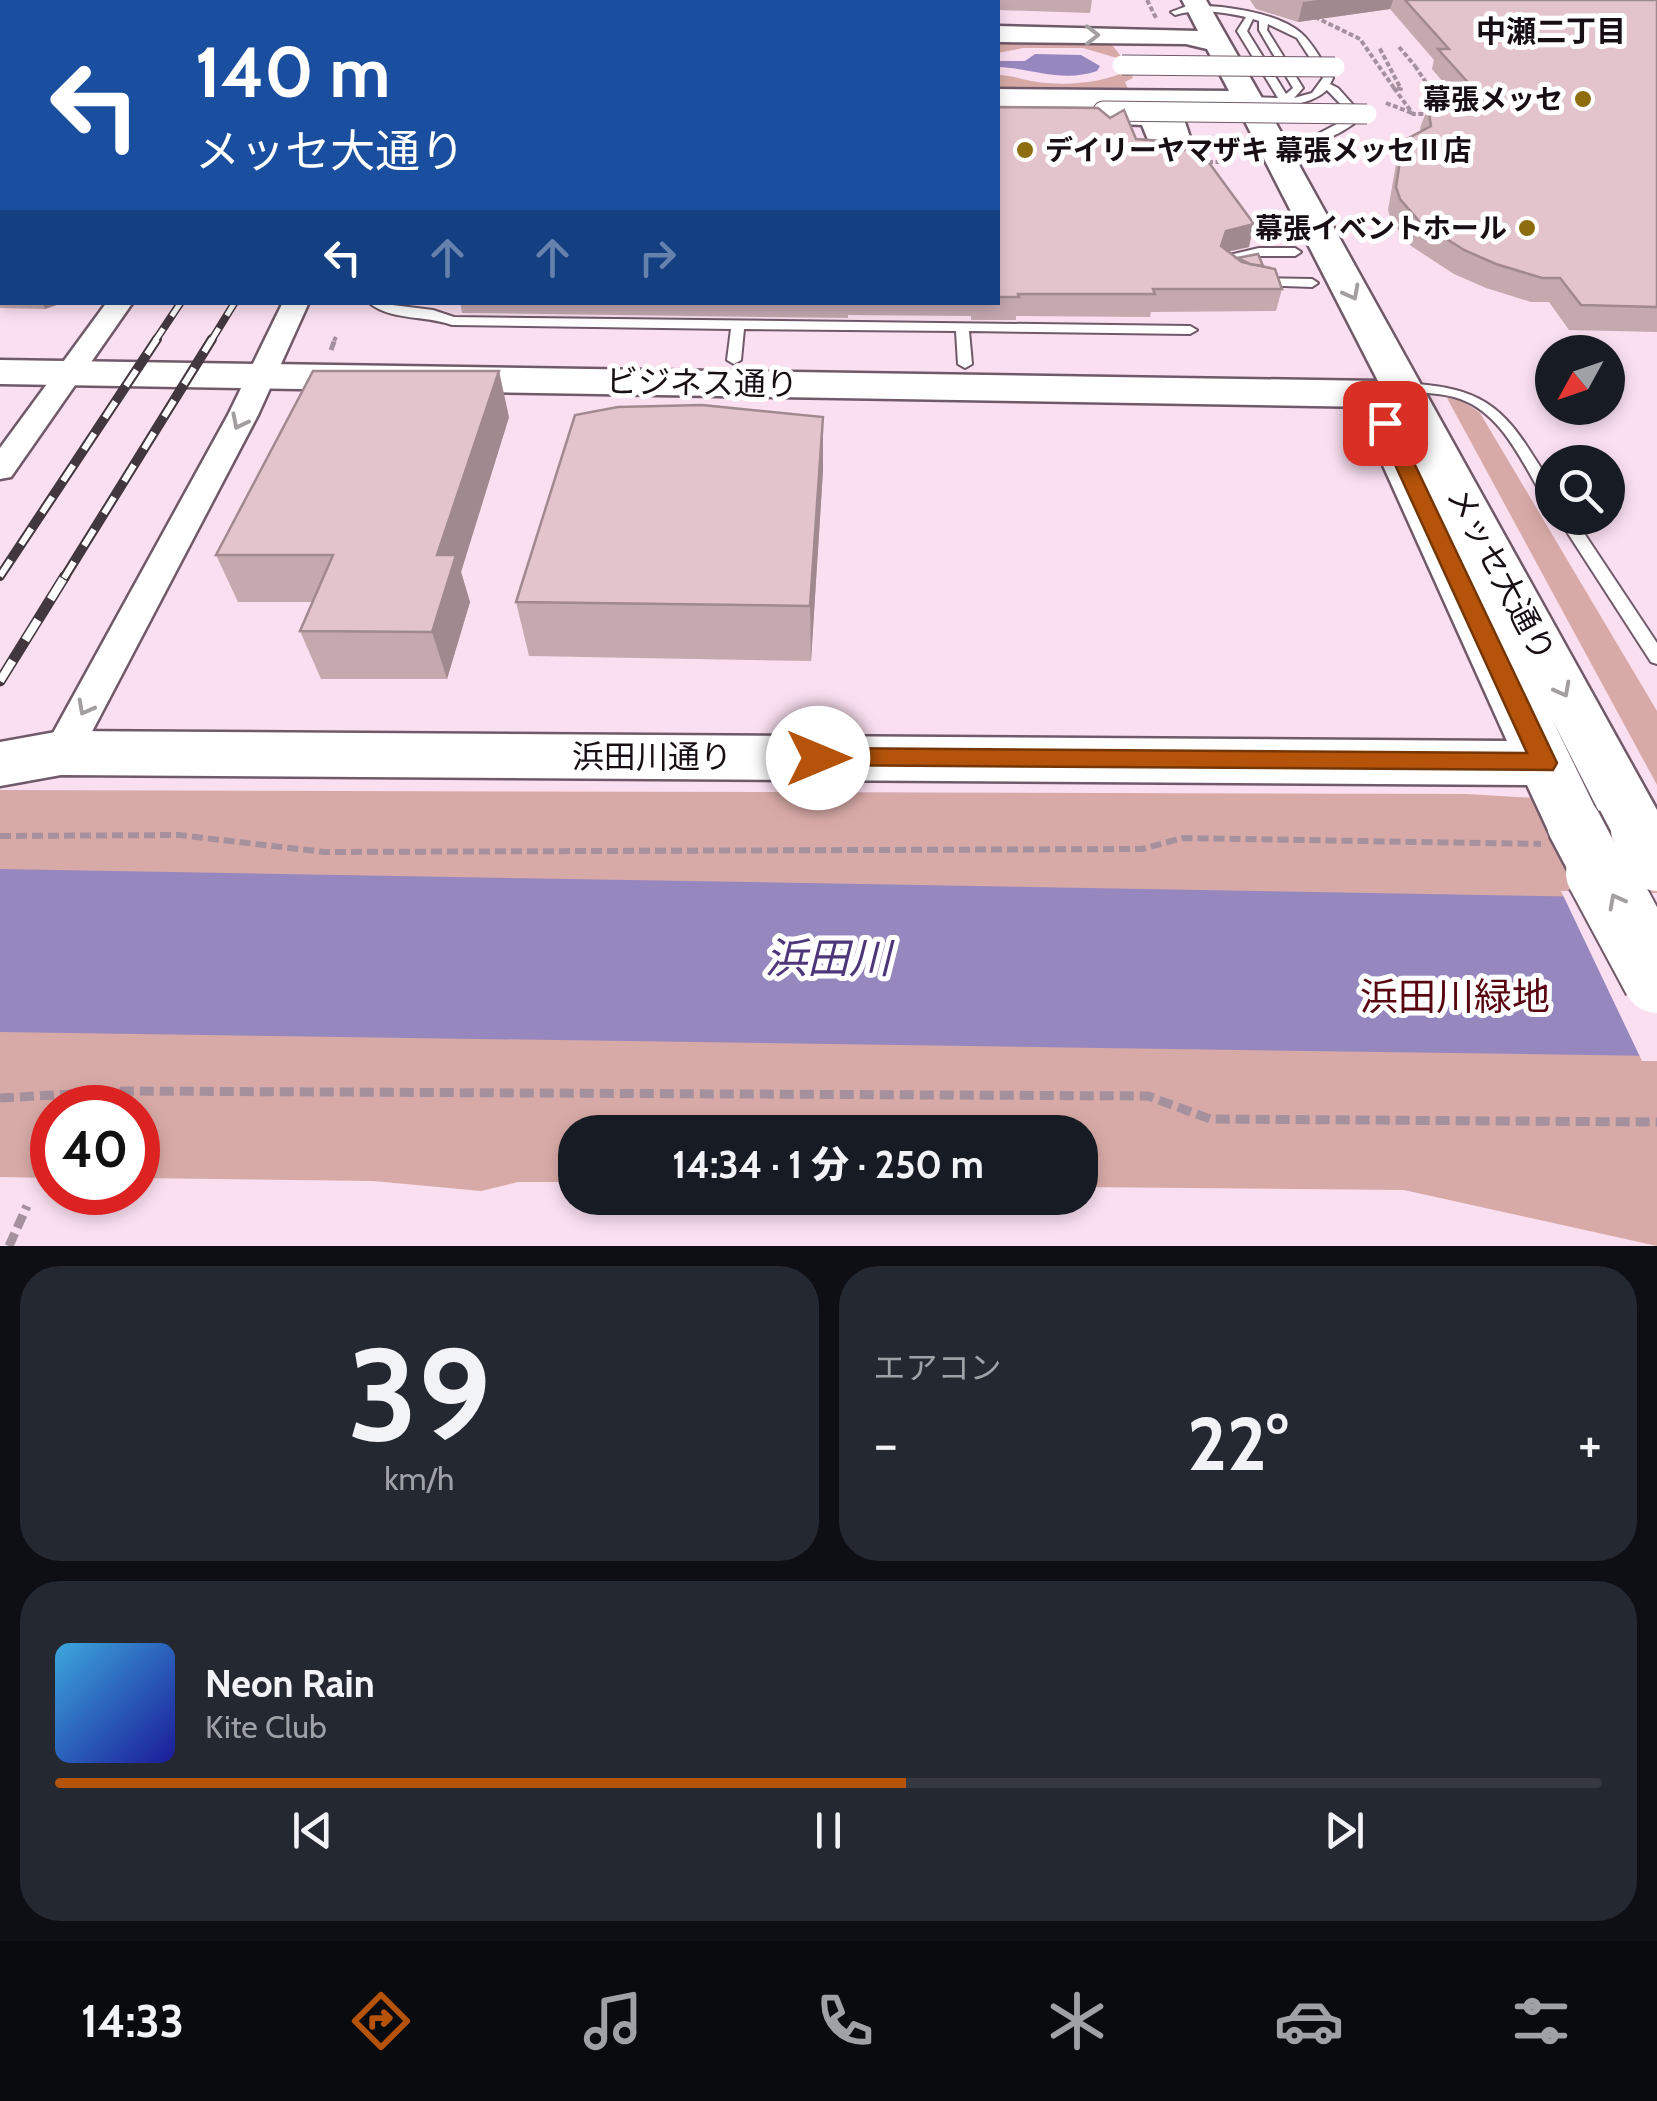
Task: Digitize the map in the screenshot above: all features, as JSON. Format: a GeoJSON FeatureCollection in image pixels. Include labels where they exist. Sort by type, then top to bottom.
{"type":"FeatureCollection","features":[{"type":"Feature","properties":{"kind":"street"},"geometry":{"type":"LineString","coordinates":[[1000,34],[1184,10]]}},
{"type":"Feature","properties":{"kind":"street","name":"メッセ大通り"},"geometry":{"type":"LineString","coordinates":[[1184,10],[1217,44],[1234,100],[1304,268],[1383,382],[1647,847]]}},
{"type":"Feature","properties":{"kind":"street","name":"メッセ大通り"},"geometry":{"type":"LineString","coordinates":[[1184,10],[1234,100],[1288,145],[1544,763],[1567,834],[1657,979]]}},
{"type":"Feature","properties":{"kind":"street"},"geometry":{"type":"LineString","coordinates":[[1122,65],[1335,66]]}},
{"type":"Feature","properties":{"kind":"street"},"geometry":{"type":"LineString","coordinates":[[1000,98],[1234,100]]}},
{"type":"Feature","properties":{"kind":"street"},"geometry":{"type":"LineString","coordinates":[[1107,123],[1103,111],[1367,114]]}},
{"type":"Feature","properties":{"kind":"street"},"geometry":{"type":"LineString","coordinates":[[1000,118],[1107,123],[1150,120],[1164,152],[1175,153],[1168,123],[1176,123],[1187,162]]}},
{"type":"Feature","properties":{"kind":"street"},"geometry":{"type":"LineString","coordinates":[[0,470],[118,305]]}},
{"type":"Feature","properties":{"kind":"street"},"geometry":{"type":"LineString","coordinates":[[61,753],[295,305]]}},
{"type":"Feature","properties":{"kind":"street","name":"ビジネス通り"},"geometry":{"type":"LineString","coordinates":[[267,364],[736,342],[963,346],[1383,382]]}},
{"type":"Feature","properties":{"kind":"street","name":"ビジネス通り"},"geometry":{"type":"LineString","coordinates":[[0,350],[80,362]]}},
{"type":"Feature","properties":{"kind":"street","name":"ビジネス通り"},"geometry":{"type":"LineString","coordinates":[[0,372],[80,362],[1383,382]]}},
{"type":"Feature","properties":{"kind":"street"},"geometry":{"type":"LineString","coordinates":[[0,736],[61,753]]}},
{"type":"Feature","properties":{"kind":"street"},"geometry":{"type":"LineString","coordinates":[[0,764],[61,753]]}},
{"type":"Feature","properties":{"kind":"street","name":"浜田川通り"},"geometry":{"type":"LineString","coordinates":[[61,753],[1544,763]]}},
{"type":"Feature","properties":{"kind":"lane"},"geometry":{"type":"LineString","coordinates":[[1184,10],[1251,16],[1300,36],[1328,78],[1316,96],[1284,101],[1234,100]]}},
{"type":"Feature","properties":{"kind":"lane"},"geometry":{"type":"LineString","coordinates":[[1251,16],[1242,31],[1284,101]]}},
{"type":"Feature","properties":{"kind":"lane"},"geometry":{"type":"LineString","coordinates":[[1264,20],[1263,30],[1298,88],[1284,101]]}},
{"type":"Feature","properties":{"kind":"lane"},"geometry":{"type":"LineString","coordinates":[[1288,145],[1358,116],[1335,90],[1326,86]]}},
{"type":"Feature","properties":{"kind":"lane"},"geometry":{"type":"LineString","coordinates":[[1288,145],[1296,122],[1338,98],[1326,86]]}},
{"type":"Feature","properties":{"kind":"lane"},"geometry":{"type":"LineString","coordinates":[[1239,255],[1304,268],[1252,282],[1229,273],[1224,266],[1225,260],[1239,255]]}},
{"type":"Feature","properties":{"kind":"lane"},"geometry":{"type":"LineString","coordinates":[[379,305],[388,310],[440,313],[452,321],[736,342]]}},
{"type":"Feature","properties":{"kind":"lane"},"geometry":{"type":"LineString","coordinates":[[963,346],[1190,330]]}},
{"type":"Feature","properties":{"kind":"lane"},"geometry":{"type":"LineString","coordinates":[[1383,382],[1453,389],[1485,403],[1498,414],[1535,472]]}},
{"type":"Feature","properties":{"kind":"lane"},"geometry":{"type":"LineString","coordinates":[[1577,535],[1657,656]]}},
{"type":"Feature","properties":{"kind":"path"},"geometry":{"type":"LineString","coordinates":[[1310,16],[1360,40],[1413,114]]}},
{"type":"Feature","properties":{"kind":"path"},"geometry":{"type":"LineString","coordinates":[[1378,47],[1413,114]]}},
{"type":"Feature","properties":{"kind":"path"},"geometry":{"type":"LineString","coordinates":[[1367,114],[1447,114],[1398,47]]}},
{"type":"Feature","properties":{"kind":"path"},"geometry":{"type":"LineString","coordinates":[[1394,88],[1401,88]]}},
{"type":"Feature","properties":{"kind":"path"},"geometry":{"type":"LineString","coordinates":[[0,836],[179,835],[324,852],[1142,849],[1182,838],[1567,834]]}},
{"type":"Feature","properties":{"kind":"path"},"geometry":{"type":"LineString","coordinates":[[0,1098],[126,1091],[1148,1096],[1210,1119],[1657,1122]]}},
{"type":"Feature","properties":{"kind":"path"},"geometry":{"type":"LineString","coordinates":[[9,1246],[27,1206]]}},
{"type":"Feature","properties":{"kind":"green space"},"geometry":{"type":"Polygon","coordinates":[[[1000,39],[1146,40],[1148,45],[1112,45],[1124,60],[1083,48],[1023,48],[1000,53],[1000,39]]]}},
{"type":"Feature","properties":{"kind":"green space"},"geometry":{"type":"Polygon","coordinates":[[[1130,70],[1133,78],[1125,82],[1128,89],[1170,89],[1173,94],[1000,93],[1000,75],[1073,83],[1130,70]]]}},
{"type":"Feature","properties":{"kind":"green space"},"geometry":{"type":"Polygon","coordinates":[[[1447,398],[1460,399],[1480,413],[1535,506],[1535,535],[1552,535],[1657,711],[1657,785],[1447,398]]]}},
{"type":"Feature","properties":{"kind":"green space","name":"浜田川緑地"},"geometry":{"type":"Polygon","coordinates":[[[0,790],[1466,794],[1657,805],[1657,1246],[1404,1190],[1098,1187],[1098,1115],[558,1115],[558,1182],[518,1182],[481,1191],[373,1181],[160,1178],[160,1085],[30,1085],[30,1178],[0,1177],[0,790]]]}},
{"type":"Feature","properties":{"kind":"water"},"geometry":{"type":"Polygon","coordinates":[[[1035,54],[1081,55],[1100,66],[1097,71],[1071,76],[1000,67],[1000,61],[1025,61],[1035,54]]]}},
{"type":"Feature","properties":{"kind":"water","name":"浜田川"},"geometry":{"type":"Polygon","coordinates":[[[0,869],[1657,898],[1657,1056],[0,1032],[0,869]]]}},
{"type":"Feature","properties":{"kind":"pier"},"geometry":{"type":"Polygon","coordinates":[[[1561,891],[1657,893],[1657,1061],[1642,1061],[1561,891]]]}},
{"type":"Feature","properties":{"kind":"building"},"geometry":{"type":"Polygon","coordinates":[[[1405,0],[1657,0],[1657,307],[1581,305],[1560,278],[1542,278],[1464,250],[1420,222],[1400,199],[1396,187],[1403,141],[1431,126],[1428,107],[1490,107],[1438,49],[1449,49],[1405,0]]]}},
{"type":"Feature","properties":{"kind":"building"},"geometry":{"type":"Polygon","coordinates":[[[1000,107],[1098,108],[1110,118],[1124,110],[1136,139],[1177,142],[1182,150],[1195,150],[1210,164],[1254,224],[1226,231],[1221,246],[1242,262],[1275,269],[1282,289],[1153,289],[1155,294],[1018,294],[1019,297],[1000,297],[1000,107]]]}},
{"type":"Feature","properties":{"kind":"building"},"geometry":{"type":"Polygon","coordinates":[[[1258,254],[1263,266],[1237,258],[1258,254]]]}},
{"type":"Feature","properties":{"kind":"building"},"geometry":{"type":"Polygon","coordinates":[[[313,371],[499,371],[437,555],[456,555],[432,632],[300,631],[333,555],[216,555],[313,371]]]}},
{"type":"Feature","properties":{"kind":"building"},"geometry":{"type":"Polygon","coordinates":[[[702,405],[823,417],[810,606],[516,602],[575,415],[618,407],[702,405]]]}},
{"type":"Feature","properties":{"kind":"railway"},"geometry":{"type":"LineString","coordinates":[[155,341],[179,305]]}},
{"type":"Feature","properties":{"kind":"railway"},"geometry":{"type":"LineString","coordinates":[[211,341],[233,305]]}},
{"type":"Feature","properties":{"kind":"railway"},"geometry":{"type":"LineString","coordinates":[[0,576],[157,339]]}},
{"type":"Feature","properties":{"kind":"railway"},"geometry":{"type":"LineString","coordinates":[[64,578],[212,339]]}},
{"type":"Feature","properties":{"kind":"railway"},"geometry":{"type":"LineString","coordinates":[[0,681],[65,576]]}},
{"type":"Feature","properties":{"kind":"place","name":"幕張メッセ"},"geometry":{"type":"Point","coordinates":[1583,99]}},
{"type":"Feature","properties":{"kind":"place","name":"デイリーヤマザキ 幕張メッセⅡ店"},"geometry":{"type":"Point","coordinates":[1025,150]}},
{"type":"Feature","properties":{"kind":"place","name":"幕張イベントホール"},"geometry":{"type":"Point","coordinates":[1527,228]}},
{"type":"Feature","properties":{"kind":"district","name":"中瀬二丁目"},"geometry":{"type":"Point","coordinates":[1551,32]}},
{"type":"Feature","properties":{"kind":"route"},"geometry":{"type":"LineString","coordinates":[[818,758],[1544,763],[1385,423]]}}]}
